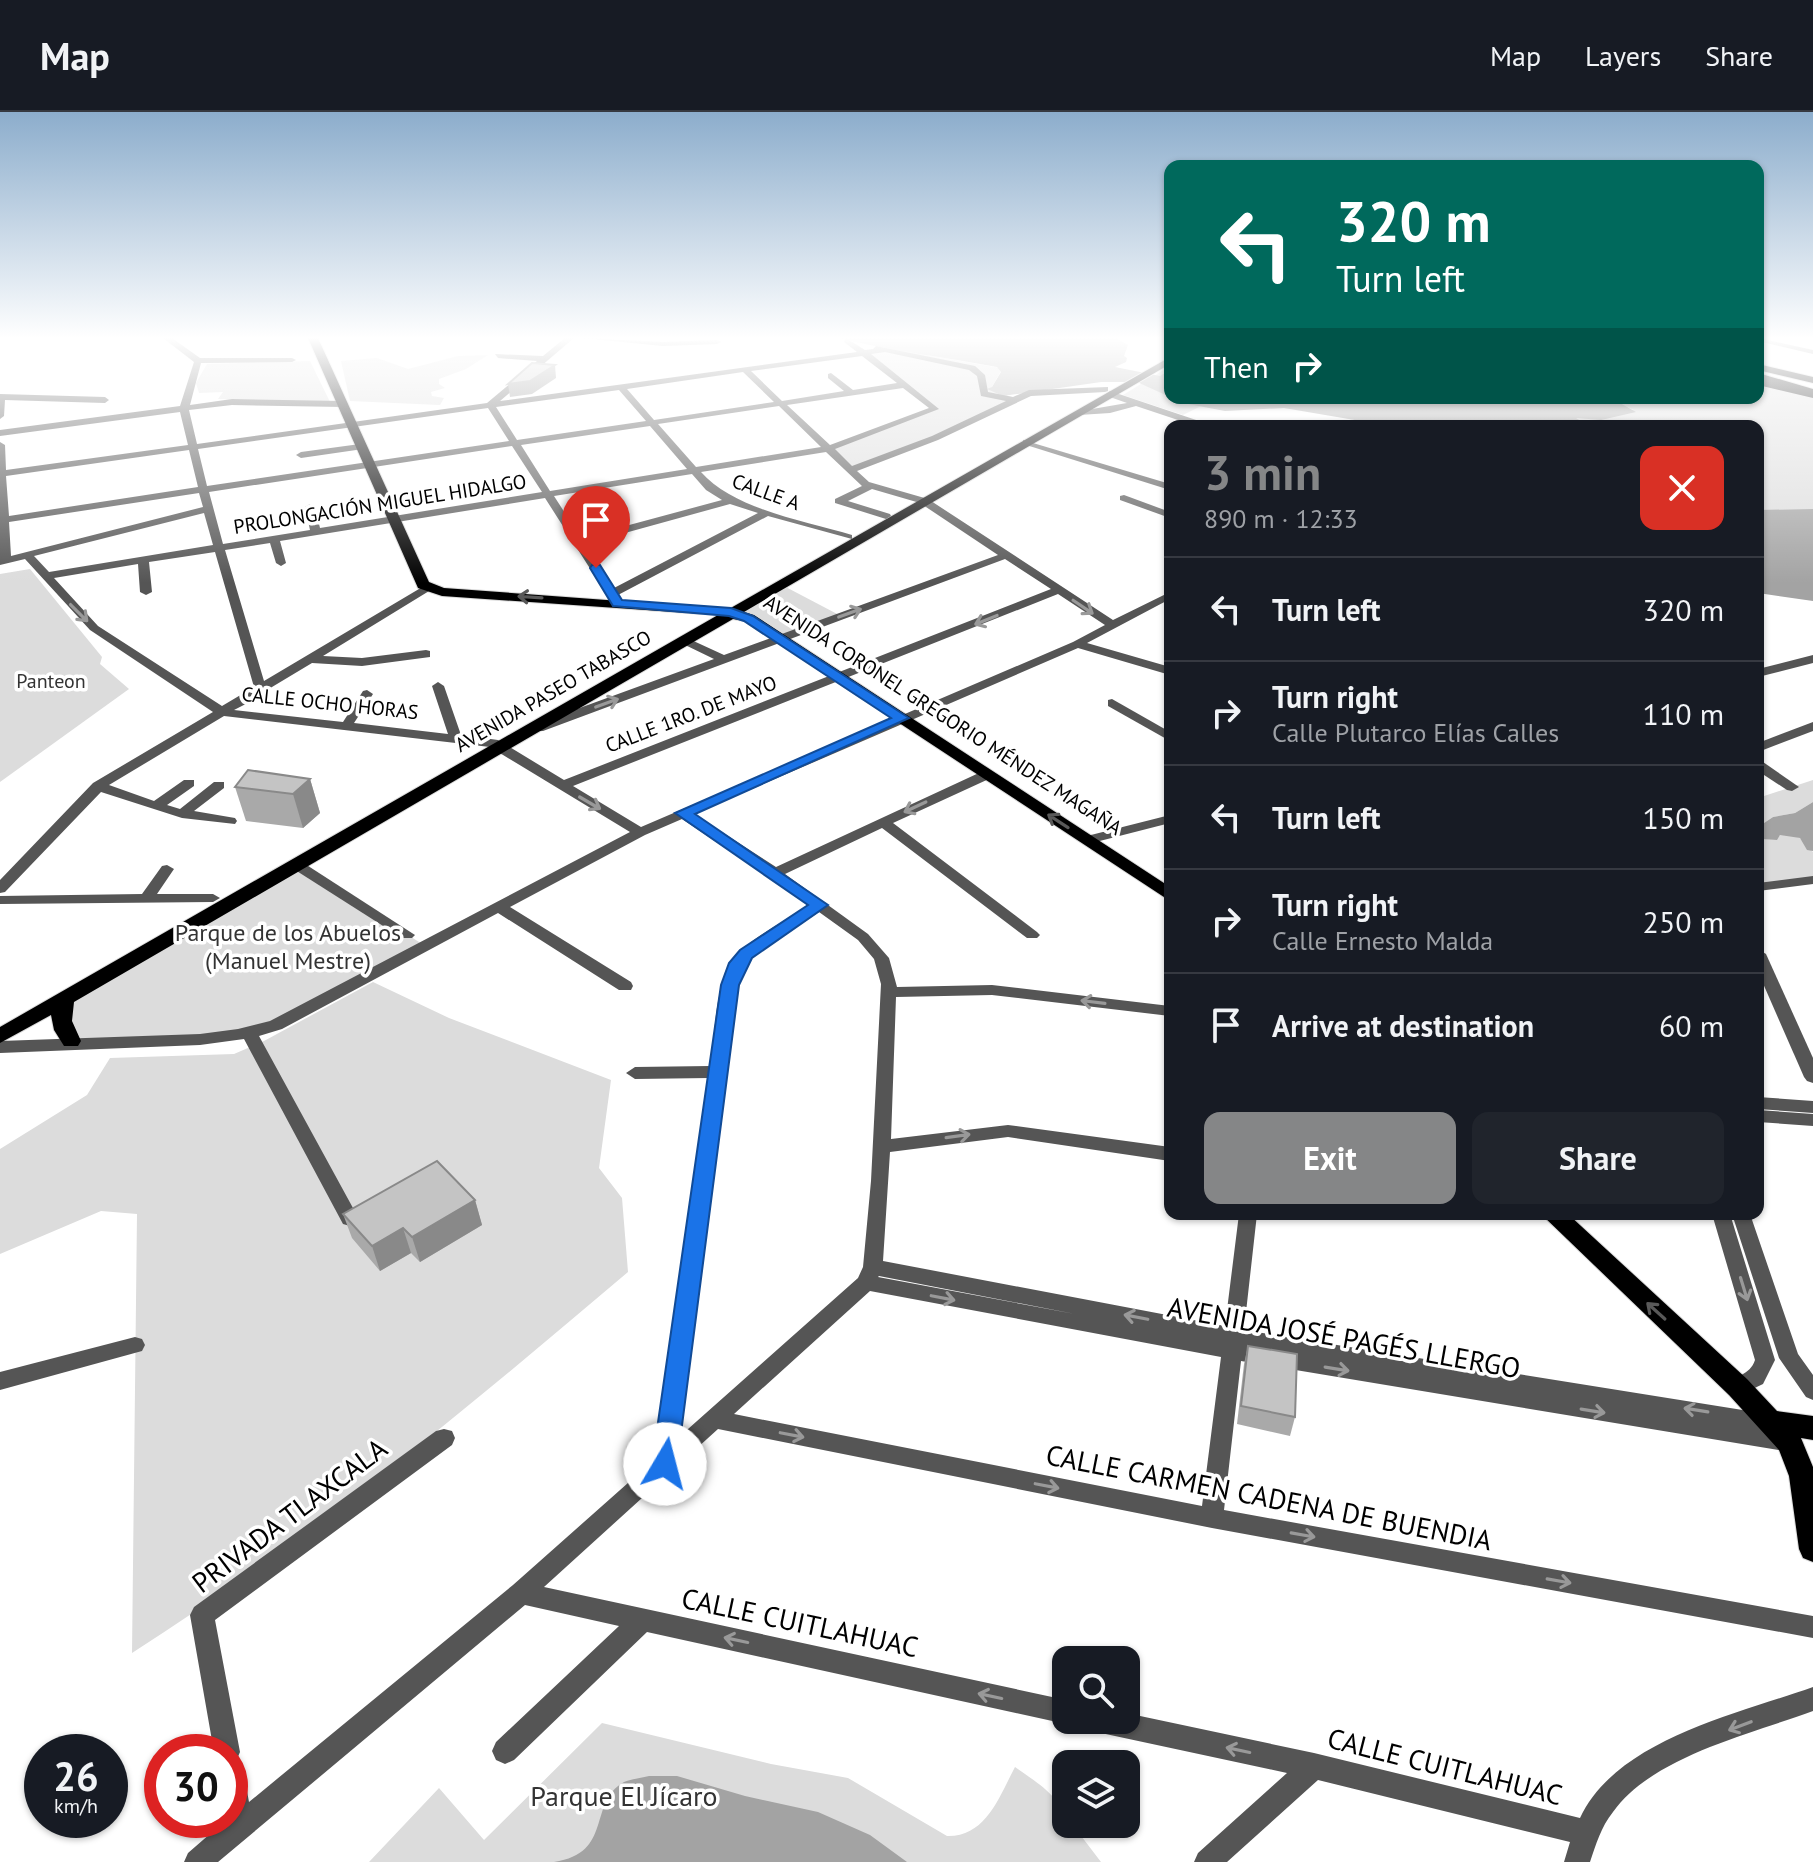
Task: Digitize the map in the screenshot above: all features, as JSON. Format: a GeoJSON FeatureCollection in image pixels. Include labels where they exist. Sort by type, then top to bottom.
{"type":"FeatureCollection","features":[{"type":"Feature","properties":{"kind":"main road"},"geometry":{"type":"LineString","coordinates":[[349,420],[414,572],[428,588]]}},
{"type":"Feature","properties":{"kind":"main road","name":"AVENIDA PASEO TABASCO"},"geometry":{"type":"LineString","coordinates":[[0,1036],[1059,420]]}},
{"type":"Feature","properties":{"kind":"main road","name":"AVENIDA PASEO TABASCO"},"geometry":{"type":"LineString","coordinates":[[0,1023],[213,898],[496,745],[572,711],[627,673],[848,537],[1026,442],[1061,420]]}},
{"type":"Feature","properties":{"kind":"main road","name":"AVENIDA CORONEL GREGORIO MÉNDEZ MAGAÑA"},"geometry":{"type":"LineString","coordinates":[[428,588],[442,592],[615,599],[725,612],[757,623],[1164,891]]}},
{"type":"Feature","properties":{"kind":"main road"},"geometry":{"type":"LineString","coordinates":[[65,998],[60,1015],[61,1028],[71,1041]]}},
{"type":"Feature","properties":{"kind":"main road"},"geometry":{"type":"LineString","coordinates":[[1559,1220],[1738,1387],[1797,1435],[1813,1549]]}},
{"type":"Feature","properties":{"kind":"street"},"geometry":{"type":"LineString","coordinates":[[0,433],[102,420]]}},
{"type":"Feature","properties":{"kind":"street"},"geometry":{"type":"LineString","coordinates":[[187,420],[208,509],[261,691]]}},
{"type":"Feature","properties":{"kind":"street"},"geometry":{"type":"LineString","coordinates":[[1,474],[388,420]]}},
{"type":"Feature","properties":{"kind":"street"},"geometry":{"type":"LineString","coordinates":[[498,420],[615,599],[765,513]]}},
{"type":"Feature","properties":{"kind":"street","name":"CALLE A"},"geometry":{"type":"LineString","coordinates":[[647,420],[709,488],[730,501],[848,537]]}},
{"type":"Feature","properties":{"kind":"street"},"geometry":{"type":"LineString","coordinates":[[2,520],[672,420]]}},
{"type":"Feature","properties":{"kind":"street"},"geometry":{"type":"LineString","coordinates":[[798,420],[870,486],[920,500],[1114,626]]}},
{"type":"Feature","properties":{"kind":"street","name":"PROLONGACIÓN MIGUEL HIDALGO"},"geometry":{"type":"LineString","coordinates":[[45,576],[827,449],[906,420]]}},
{"type":"Feature","properties":{"kind":"street"},"geometry":{"type":"LineString","coordinates":[[850,470],[935,438],[972,420]]}},
{"type":"Feature","properties":{"kind":"street"},"geometry":{"type":"LineString","coordinates":[[135,439],[138,454]]}},
{"type":"Feature","properties":{"kind":"street"},"geometry":{"type":"LineString","coordinates":[[1026,442],[1164,485]]}},
{"type":"Feature","properties":{"kind":"street"},"geometry":{"type":"LineString","coordinates":[[0,445],[3,561],[208,509]]}},
{"type":"Feature","properties":{"kind":"street"},"geometry":{"type":"LineString","coordinates":[[301,455],[360,447]]}},
{"type":"Feature","properties":{"kind":"street"},"geometry":{"type":"LineString","coordinates":[[870,486],[839,501],[886,516]]}},
{"type":"Feature","properties":{"kind":"street"},"geometry":{"type":"LineString","coordinates":[[1124,498],[1164,513]]}},
{"type":"Feature","properties":{"kind":"street"},"geometry":{"type":"LineString","coordinates":[[580,542],[730,501]]}},
{"type":"Feature","properties":{"kind":"street"},"geometry":{"type":"LineString","coordinates":[[310,507],[316,532]]}},
{"type":"Feature","properties":{"kind":"street"},"geometry":{"type":"LineString","coordinates":[[132,528],[139,541]]}},
{"type":"Feature","properties":{"kind":"street"},"geometry":{"type":"LineString","coordinates":[[274,539],[281,563]]}},
{"type":"Feature","properties":{"kind":"street","name":"CALLE OCHO HORAS"},"geometry":{"type":"LineString","coordinates":[[27,555],[94,628],[222,712],[455,737],[496,745],[640,832]]}},
{"type":"Feature","properties":{"kind":"street"},"geometry":{"type":"LineString","coordinates":[[572,711],[654,686],[1007,555]]}},
{"type":"Feature","properties":{"kind":"street"},"geometry":{"type":"LineString","coordinates":[[143,560],[146,592]]}},
{"type":"Feature","properties":{"kind":"street"},"geometry":{"type":"LineString","coordinates":[[0,888],[98,786],[261,691],[428,588]]}},
{"type":"Feature","properties":{"kind":"street","name":"CALLE 1RO. DE MAYO"},"geometry":{"type":"LineString","coordinates":[[561,786],[1059,590]]}},
{"type":"Feature","properties":{"kind":"street"},"geometry":{"type":"LineString","coordinates":[[0,1047],[71,1041],[217,1039],[250,1034],[292,1017],[640,832],[1077,644],[1164,598]]}},
{"type":"Feature","properties":{"kind":"street"},"geometry":{"type":"LineString","coordinates":[[683,640],[725,660]]}},
{"type":"Feature","properties":{"kind":"street"},"geometry":{"type":"LineString","coordinates":[[1077,644],[1164,669]]}},
{"type":"Feature","properties":{"kind":"street"},"geometry":{"type":"LineString","coordinates":[[312,659],[362,662],[426,654]]}},
{"type":"Feature","properties":{"kind":"street"},"geometry":{"type":"LineString","coordinates":[[1764,671],[1813,659]]}},
{"type":"Feature","properties":{"kind":"street"},"geometry":{"type":"LineString","coordinates":[[627,673],[654,686]]}},
{"type":"Feature","properties":{"kind":"street"},"geometry":{"type":"LineString","coordinates":[[438,686],[455,737]]}},
{"type":"Feature","properties":{"kind":"street"},"geometry":{"type":"LineString","coordinates":[[347,725],[367,694]]}},
{"type":"Feature","properties":{"kind":"street"},"geometry":{"type":"LineString","coordinates":[[1112,703],[1164,733]]}},
{"type":"Feature","properties":{"kind":"street"},"geometry":{"type":"LineString","coordinates":[[1764,746],[1813,726]]}},
{"type":"Feature","properties":{"kind":"street"},"geometry":{"type":"LineString","coordinates":[[1764,769],[1792,787]]}},
{"type":"Feature","properties":{"kind":"street"},"geometry":{"type":"LineString","coordinates":[[775,873],[986,775]]}},
{"type":"Feature","properties":{"kind":"street"},"geometry":{"type":"LineString","coordinates":[[156,806],[189,783]]}},
{"type":"Feature","properties":{"kind":"street"},"geometry":{"type":"LineString","coordinates":[[182,814],[219,785]]}},
{"type":"Feature","properties":{"kind":"street"},"geometry":{"type":"LineString","coordinates":[[98,786],[182,814],[230,821]]}},
{"type":"Feature","properties":{"kind":"street"},"geometry":{"type":"LineString","coordinates":[[248,1819],[521,1593],[716,1420],[870,1275],[881,1147],[888,992],[886,967],[873,947],[820,905],[683,813]]}},
{"type":"Feature","properties":{"kind":"street"},"geometry":{"type":"LineString","coordinates":[[1088,840],[1164,821]]}},
{"type":"Feature","properties":{"kind":"street"},"geometry":{"type":"LineString","coordinates":[[883,822],[1032,935]]}},
{"type":"Feature","properties":{"kind":"street"},"geometry":{"type":"LineString","coordinates":[[297,865],[407,935]]}},
{"type":"Feature","properties":{"kind":"street"},"geometry":{"type":"LineString","coordinates":[[148,897],[167,869]]}},
{"type":"Feature","properties":{"kind":"street"},"geometry":{"type":"LineString","coordinates":[[1764,886],[1813,880]]}},
{"type":"Feature","properties":{"kind":"street"},"geometry":{"type":"LineString","coordinates":[[0,900],[213,898]]}},
{"type":"Feature","properties":{"kind":"street"},"geometry":{"type":"LineString","coordinates":[[665,1464],[730,985],[738,963],[756,946],[820,905]]}},
{"type":"Feature","properties":{"kind":"street"},"geometry":{"type":"LineString","coordinates":[[499,907],[625,986]]}},
{"type":"Feature","properties":{"kind":"street"},"geometry":{"type":"LineString","coordinates":[[1764,967],[1813,1077]]}},
{"type":"Feature","properties":{"kind":"street"},"geometry":{"type":"LineString","coordinates":[[888,992],[992,990],[1164,1010]]}},
{"type":"Feature","properties":{"kind":"street"},"geometry":{"type":"LineString","coordinates":[[250,1034],[350,1219]]}},
{"type":"Feature","properties":{"kind":"street"},"geometry":{"type":"LineString","coordinates":[[635,1073],[718,1072]]}},
{"type":"Feature","properties":{"kind":"street"},"geometry":{"type":"LineString","coordinates":[[1764,1103],[1813,1107]]}},
{"type":"Feature","properties":{"kind":"street"},"geometry":{"type":"LineString","coordinates":[[1764,1116],[1813,1120]]}},
{"type":"Feature","properties":{"kind":"street"},"geometry":{"type":"LineString","coordinates":[[881,1147],[1008,1131],[1164,1153]]}},
{"type":"Feature","properties":{"kind":"street"},"geometry":{"type":"LineString","coordinates":[[1212,1518],[1247,1220]]}},
{"type":"Feature","properties":{"kind":"street"},"geometry":{"type":"LineString","coordinates":[[1723,1220],[1765,1360],[1761,1375],[1754,1382],[1738,1387]]}},
{"type":"Feature","properties":{"kind":"street"},"geometry":{"type":"LineString","coordinates":[[1743,1220],[1789,1358],[1799,1376],[1813,1391]]}},
{"type":"Feature","properties":{"kind":"street","name":"AVENIDA JOSÉ PAGÉS LLERGO"},"geometry":{"type":"LineString","coordinates":[[870,1275],[1231,1344],[1797,1435]]}},
{"type":"Feature","properties":{"kind":"street"},"geometry":{"type":"LineString","coordinates":[[0,1381],[135,1345]]}},
{"type":"Feature","properties":{"kind":"street","name":"CALLE CARMEN CADENA DE BUENDIA"},"geometry":{"type":"LineString","coordinates":[[716,1420],[1212,1518],[1813,1627]]}},
{"type":"Feature","properties":{"kind":"street","name":"PRIVADA TLAXCALA"},"geometry":{"type":"LineString","coordinates":[[224,1734],[202,1615],[444,1438]]}},
{"type":"Feature","properties":{"kind":"street","name":"CALLE CUITLAHUAC"},"geometry":{"type":"LineString","coordinates":[[521,1593],[1052,1709]]}},
{"type":"Feature","properties":{"kind":"street"},"geometry":{"type":"LineString","coordinates":[[505,1751],[642,1620]]}},
{"type":"Feature","properties":{"kind":"street"},"geometry":{"type":"LineString","coordinates":[[1577,1862],[1585,1833],[1618,1785],[1669,1754],[1813,1699]]}},
{"type":"Feature","properties":{"kind":"street","name":"CALLE CUITLAHUAC"},"geometry":{"type":"LineString","coordinates":[[1140,1728],[1314,1766],[1585,1833]]}},
{"type":"Feature","properties":{"kind":"street"},"geometry":{"type":"LineString","coordinates":[[1207,1862],[1314,1766]]}},
{"type":"Feature","properties":{"kind":"street"},"geometry":{"type":"LineString","coordinates":[[197,1862],[226,1838]]}},
{"type":"Feature","properties":{"kind":"green space"},"geometry":{"type":"Polygon","coordinates":[[[907,420],[973,420],[935,439],[850,470],[827,449],[907,420]]]}},
{"type":"Feature","properties":{"kind":"green space"},"geometry":{"type":"Polygon","coordinates":[[[1573,420],[1813,420],[1813,516],[1764,516],[1764,420],[1573,420]]]}},
{"type":"Feature","properties":{"kind":"green space","name":"Panteon"},"geometry":{"type":"Polygon","coordinates":[[[30,569],[102,657],[100,664],[129,689],[0,782],[0,574],[30,569]]]}},
{"type":"Feature","properties":{"kind":"green space"},"geometry":{"type":"Polygon","coordinates":[[[780,584],[841,616],[779,639],[738,608],[780,584]]]}},
{"type":"Feature","properties":{"kind":"green space"},"geometry":{"type":"Polygon","coordinates":[[[1813,780],[1813,802],[1795,813],[1773,817],[1764,823],[1764,796],[1813,780]]]}},
{"type":"Feature","properties":{"kind":"green space"},"geometry":{"type":"Polygon","coordinates":[[[1780,835],[1800,838],[1813,852],[1813,880],[1764,887],[1764,839],[1776,840],[1780,835]]]}},
{"type":"Feature","properties":{"kind":"green space","name":"Parque de los Abuelos (Manuel Mestre)"},"geometry":{"type":"Polygon","coordinates":[[[297,865],[427,947],[250,1034],[71,1041],[65,998],[297,865]]]}},
{"type":"Feature","properties":{"kind":"green space"},"geometry":{"type":"Polygon","coordinates":[[[373,982],[449,1018],[611,1080],[599,1168],[622,1198],[628,1272],[448,1422],[324,1519],[132,1653],[137,1214],[101,1211],[0,1254],[0,1149],[87,1095],[110,1058],[234,1054],[373,982]]]}},
{"type":"Feature","properties":{"kind":"green space","name":"Parque El Jícaro"},"geometry":{"type":"Polygon","coordinates":[[[602,1723],[771,1764],[848,1778],[947,1836],[960,1835],[981,1823],[997,1802],[1015,1767],[1052,1795],[1052,1838],[1083,1838],[1101,1862],[369,1862],[439,1788],[484,1840],[602,1723]]]}},
{"type":"Feature","properties":{"kind":"shaded area"},"geometry":{"type":"Polygon","coordinates":[[[1353,420],[1579,420],[1355,420],[1353,420]]]}},
{"type":"Feature","properties":{"kind":"shaded area"},"geometry":{"type":"Polygon","coordinates":[[[1813,509],[1813,601],[1764,594],[1764,510],[1813,509]]]}},
{"type":"Feature","properties":{"kind":"shaded area"},"geometry":{"type":"Polygon","coordinates":[[[1813,802],[1813,851],[1807,850],[1800,838],[1780,835],[1777,840],[1764,839],[1764,823],[1773,817],[1795,813],[1813,802]]]}},
{"type":"Feature","properties":{"kind":"shaded area"},"geometry":{"type":"Polygon","coordinates":[[[649,1776],[677,1776],[745,1796],[818,1812],[870,1835],[907,1862],[554,1862],[573,1857],[585,1849],[593,1838],[613,1791],[624,1782],[649,1776]]]}},
{"type":"Feature","properties":{"kind":"building"},"geometry":{"type":"Polygon","coordinates":[[[248,770],[310,779],[293,794],[235,787],[248,770]]]}},
{"type":"Feature","properties":{"kind":"building"},"geometry":{"type":"Polygon","coordinates":[[[437,1161],[475,1200],[412,1237],[403,1228],[372,1246],[343,1214],[437,1161]]]}},
{"type":"Feature","properties":{"kind":"building"},"geometry":{"type":"Polygon","coordinates":[[[1248,1346],[1297,1354],[1295,1417],[1241,1406],[1248,1346]]]}},
{"type":"Feature","properties":{"kind":"route"},"geometry":{"type":"LineString","coordinates":[[596,568],[618,603],[731,612],[749,618],[901,718],[683,813],[820,905],[746,954],[733,973],[665,1464]]}}]}
